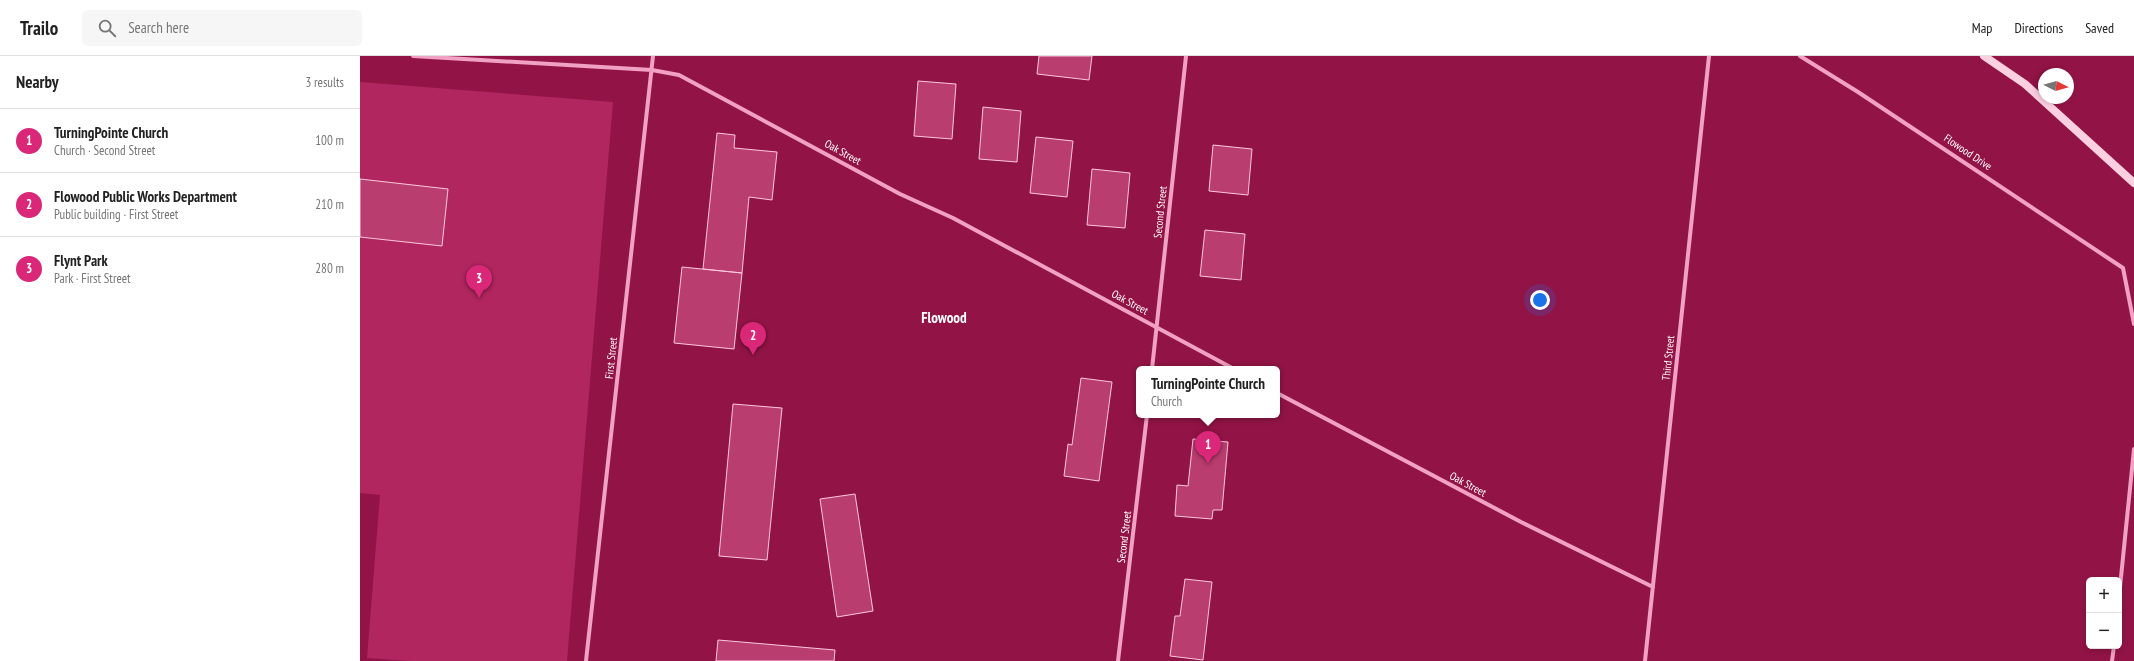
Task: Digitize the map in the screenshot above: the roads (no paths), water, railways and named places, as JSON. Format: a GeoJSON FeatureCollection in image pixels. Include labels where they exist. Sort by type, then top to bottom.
{"type":"FeatureCollection","features":[{"type":"Feature","properties":{"kind":"main road"},"geometry":{"type":"LineString","coordinates":[[1984,56],[2025,84],[2134,183]]}},
{"type":"Feature","properties":{"kind":"street","name":"Oak Street"},"geometry":{"type":"LineString","coordinates":[[413,56],[652,70],[679,75],[900,194],[953,218],[1228,366]]}},
{"type":"Feature","properties":{"kind":"street","name":"First Street"},"geometry":{"type":"LineString","coordinates":[[586,661],[653,56]]}},
{"type":"Feature","properties":{"kind":"street","name":"Second Street"},"geometry":{"type":"LineString","coordinates":[[1152,366],[1186,56]]}},
{"type":"Feature","properties":{"kind":"street","name":"Third Street"},"geometry":{"type":"LineString","coordinates":[[1645,661],[1709,56]]}},
{"type":"Feature","properties":{"kind":"street","name":"Flowood Drive"},"geometry":{"type":"LineString","coordinates":[[1800,56],[1858,92],[2123,268],[2134,324]]}},
{"type":"Feature","properties":{"kind":"street","name":"Oak Street"},"geometry":{"type":"LineString","coordinates":[[1280,395],[1521,522],[1653,587]]}},
{"type":"Feature","properties":{"kind":"street","name":"Second Street"},"geometry":{"type":"LineString","coordinates":[[1118,661],[1148,418]]}},
{"type":"Feature","properties":{"kind":"street"},"geometry":{"type":"LineString","coordinates":[[2121,577],[2134,449]]}},
{"type":"Feature","properties":{"kind":"street"},"geometry":{"type":"LineString","coordinates":[[2112,661],[2114,649]]}},
{"type":"Feature","properties":{"kind":"place","name":"Flynt Park"},"geometry":{"type":"Point","coordinates":[479,298]}},
{"type":"Feature","properties":{"kind":"place","name":"Flowood Public Works Department"},"geometry":{"type":"Point","coordinates":[753,355]}},
{"type":"Feature","properties":{"kind":"place","name":"TurningPointe Church"},"geometry":{"type":"Point","coordinates":[1208,464]}},
{"type":"Feature","properties":{"kind":"district","name":"Flowood"},"geometry":{"type":"Point","coordinates":[944,318]}}]}
